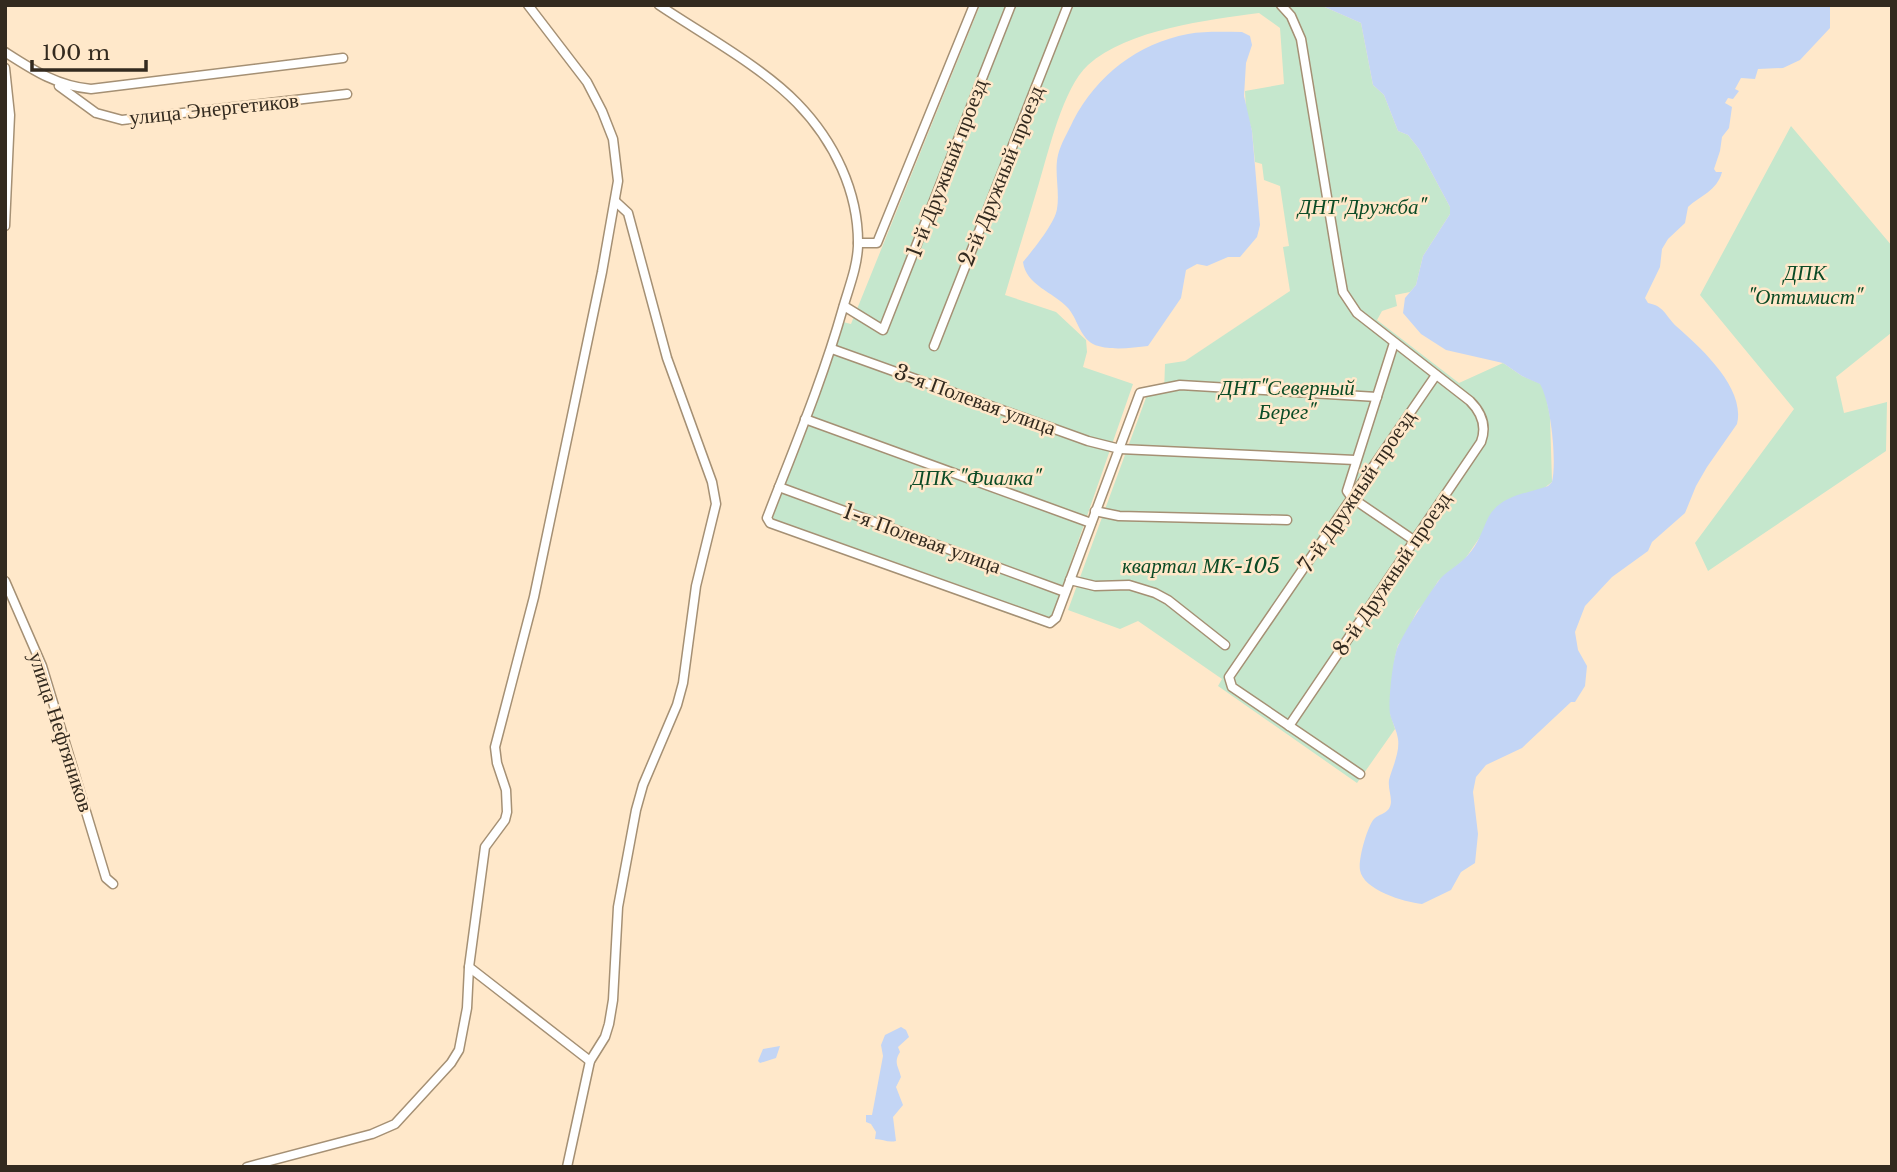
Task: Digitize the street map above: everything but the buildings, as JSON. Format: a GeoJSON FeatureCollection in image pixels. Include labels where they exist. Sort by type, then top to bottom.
{"type":"FeatureCollection","features":[{"type":"Feature","properties":{"kind":"street"},"geometry":{"type":"LineString","coordinates":[[247,1167],[359,1138],[395,1124],[451,1063],[459,1050],[467,1008],[469,967],[485,847],[505,820],[507,812],[506,790],[495,747],[534,597],[615,201],[617,165],[613,139],[606,120],[587,82],[528,5]]}},
{"type":"Feature","properties":{"kind":"street"},"geometry":{"type":"LineString","coordinates":[[659,5],[777,85],[806,113],[828,143],[842,169],[855,213],[858,243],[855,271],[832,349],[767,517],[770,523],[1046,623],[1054,622],[1140,393],[1180,385],[1377,397]]}},
{"type":"Feature","properties":{"kind":"street"},"geometry":{"type":"LineString","coordinates":[[858,243],[877,243],[974,5]]}},
{"type":"Feature","properties":{"kind":"street","name":"1-й Дружный проезд"},"geometry":{"type":"LineString","coordinates":[[844,306],[883,330],[1012,5]]}},
{"type":"Feature","properties":{"kind":"street","name":"2-й Дружный проезд"},"geometry":{"type":"LineString","coordinates":[[934,346],[1068,5]]}},
{"type":"Feature","properties":{"kind":"street"},"geometry":{"type":"LineString","coordinates":[[1281,5],[1291,16],[1301,39],[1343,292],[1355,312],[1436,375]]}},
{"type":"Feature","properties":{"kind":"street"},"geometry":{"type":"LineString","coordinates":[[5,52],[50,80],[67,86],[91,89],[343,58]]}},
{"type":"Feature","properties":{"kind":"street"},"geometry":{"type":"LineString","coordinates":[[5,68],[10,115],[5,226]]}},
{"type":"Feature","properties":{"kind":"street","name":"улица Энергетиков"},"geometry":{"type":"LineString","coordinates":[[50,80],[96,113],[122,120],[346,94]]}},
{"type":"Feature","properties":{"kind":"street"},"geometry":{"type":"LineString","coordinates":[[567,1167],[590,1061],[605,1037],[609,1024],[613,1000],[618,908],[636,810],[643,785],[677,705],[683,683],[696,586],[716,504],[712,482],[667,358],[628,214],[615,201]]}},
{"type":"Feature","properties":{"kind":"street"},"geometry":{"type":"LineString","coordinates":[[1394,343],[1347,487],[1352,498],[1415,541]]}},
{"type":"Feature","properties":{"kind":"street","name":"3-я Полевая улица"},"geometry":{"type":"LineString","coordinates":[[832,349],[1088,441],[1120,449],[1356,460]]}},
{"type":"Feature","properties":{"kind":"street","name":"8-й Дружный проезд"},"geometry":{"type":"LineString","coordinates":[[1289,726],[1481,442],[1484,433],[1482,418],[1470,401],[1436,375]]}},
{"type":"Feature","properties":{"kind":"street","name":"7-й Дружный проезд"},"geometry":{"type":"LineString","coordinates":[[1360,774],[1231,687],[1229,677],[1436,375]]}},
{"type":"Feature","properties":{"kind":"street"},"geometry":{"type":"LineString","coordinates":[[805,419],[1091,523]]}},
{"type":"Feature","properties":{"kind":"street","name":"1-я Полевая улица"},"geometry":{"type":"LineString","coordinates":[[779,488],[1065,592]]}},
{"type":"Feature","properties":{"kind":"street"},"geometry":{"type":"LineString","coordinates":[[1095,511],[1119,516],[1287,520]]}},
{"type":"Feature","properties":{"kind":"street","name":"улица Нефтяников"},"geometry":{"type":"LineString","coordinates":[[5,580],[42,666],[106,878],[113,884]]}},
{"type":"Feature","properties":{"kind":"street"},"geometry":{"type":"LineString","coordinates":[[1070,580],[1095,586],[1129,584],[1155,593],[1168,600],[1225,645]]}},
{"type":"Feature","properties":{"kind":"street"},"geometry":{"type":"LineString","coordinates":[[469,967],[590,1061]]}},
{"type":"Feature","properties":{"kind":"green space"},"geometry":{"type":"Polygon","coordinates":[[[980,5],[1320,5],[1361,23],[1373,85],[1384,95],[1398,131],[1408,135],[1419,149],[1450,207],[1450,214],[1423,256],[1416,285],[1410,292],[1395,295],[1397,306],[1382,311],[1377,320],[1459,383],[1503,363],[1522,376],[1541,384],[1545,392],[1550,417],[1552,482],[1480,537],[1465,559],[1438,581],[1426,602],[1417,611],[1398,645],[1395,657],[1390,713],[1395,729],[1357,783],[1218,686],[1222,679],[1138,621],[1120,629],[1068,610],[1147,395],[1164,393],[1165,364],[1185,361],[1290,291],[1283,247],[1289,246],[1280,186],[1264,180],[1262,164],[1255,162],[1252,131],[1246,110],[1245,91],[1284,84],[1280,28],[1259,13],[1169,28],[1124,43],[1105,53],[1079,75],[1058,120],[1005,295],[1056,312],[1086,340],[1087,352],[1083,367],[1133,384],[1048,628],[766,526],[763,518],[843,322],[851,324],[980,5]]]}},
{"type":"Feature","properties":{"kind":"green space","name":"ДПК \"Оптимист\""},"geometry":{"type":"Polygon","coordinates":[[[1791,126],[1892,246],[1891,333],[1836,377],[1844,413],[1887,402],[1886,451],[1708,571],[1695,543],[1794,409],[1700,295],[1791,126]]]}},
{"type":"Feature","properties":{"kind":"water"},"geometry":{"type":"Polygon","coordinates":[[[1320,5],[1830,5],[1830,28],[1800,60],[1783,68],[1758,69],[1755,79],[1741,78],[1735,89],[1739,91],[1733,99],[1728,98],[1725,103],[1732,107],[1729,128],[1722,137],[1714,169],[1716,172],[1722,172],[1720,179],[1712,189],[1688,207],[1685,223],[1668,239],[1662,249],[1660,267],[1645,298],[1648,303],[1661,309],[1719,369],[1735,396],[1737,424],[1707,467],[1685,513],[1652,542],[1648,551],[1612,577],[1585,606],[1575,632],[1578,650],[1587,666],[1585,686],[1575,702],[1571,702],[1522,748],[1486,765],[1476,777],[1473,792],[1478,834],[1475,863],[1461,872],[1451,890],[1422,904],[1385,894],[1368,883],[1360,870],[1369,829],[1374,819],[1389,809],[1391,802],[1389,780],[1398,744],[1390,714],[1391,679],[1396,652],[1440,579],[1471,551],[1493,510],[1506,500],[1548,486],[1552,482],[1552,432],[1540,384],[1503,363],[1446,350],[1421,334],[1403,313],[1405,298],[1416,285],[1423,256],[1450,214],[1450,207],[1419,149],[1408,135],[1398,131],[1384,95],[1373,85],[1361,23],[1320,5]]]}},
{"type":"Feature","properties":{"kind":"water"},"geometry":{"type":"Polygon","coordinates":[[[1242,32],[1250,36],[1252,45],[1246,63],[1244,96],[1252,131],[1260,225],[1257,237],[1240,257],[1228,257],[1207,266],[1197,264],[1186,270],[1181,298],[1148,346],[1112,348],[1093,344],[1085,337],[1068,308],[1029,277],[1023,262],[1055,215],[1058,202],[1057,161],[1073,121],[1106,76],[1120,64],[1152,45],[1188,34],[1242,32]]]}},
{"type":"Feature","properties":{"kind":"water"},"geometry":{"type":"Polygon","coordinates":[[[901,1027],[909,1037],[898,1047],[900,1052],[897,1065],[901,1077],[896,1087],[903,1105],[893,1117],[896,1141],[890,1142],[875,1139],[876,1132],[871,1124],[866,1122],[866,1115],[872,1115],[883,1056],[881,1045],[885,1035],[901,1027]]]}},
{"type":"Feature","properties":{"kind":"water"},"geometry":{"type":"Polygon","coordinates":[[[780,1046],[776,1058],[760,1063],[758,1061],[763,1049],[780,1046]]]}},
{"type":"Feature","properties":{"kind":"park label","name":"ДНТ\"Дружба\""},"geometry":{"type":"Point","coordinates":[1362,207]}},
{"type":"Feature","properties":{"kind":"park label","name":"ДНТ\"Северный Берег\""},"geometry":{"type":"Point","coordinates":[1287,400]}},
{"type":"Feature","properties":{"kind":"park label","name":"ДПК \"Фиалка\""},"geometry":{"type":"Point","coordinates":[976,478]}},
{"type":"Feature","properties":{"kind":"park label","name":"квартал МК-105"},"geometry":{"type":"Point","coordinates":[1201,566]}}]}
